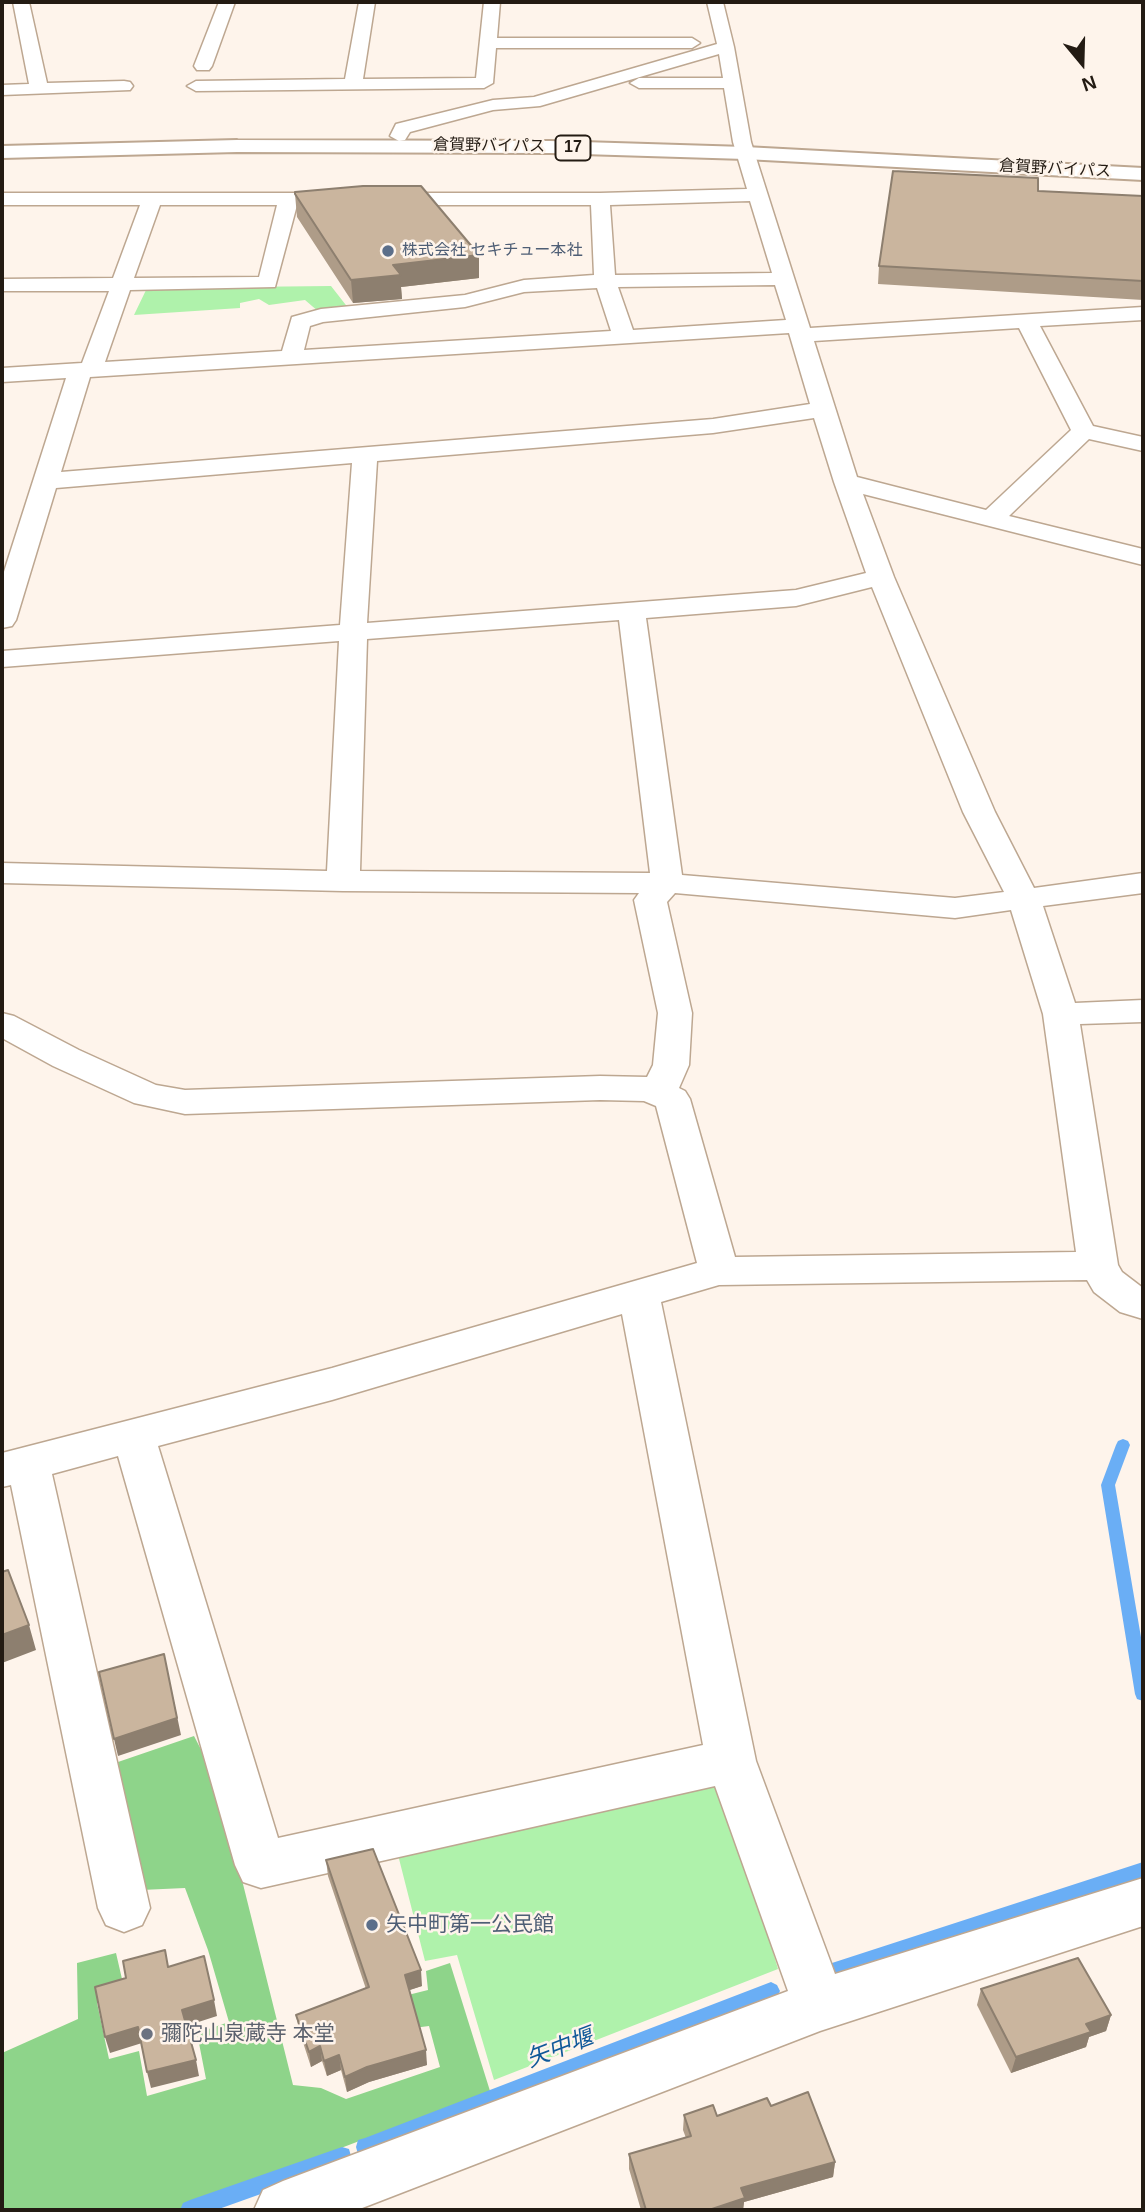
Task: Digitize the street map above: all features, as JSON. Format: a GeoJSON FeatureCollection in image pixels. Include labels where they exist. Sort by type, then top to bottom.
{"type":"FeatureCollection","features":[{"type":"Feature","properties":{"kind":"highway","name":"倉賀野バイパス"},"geometry":{"type":"LineString","coordinates":[[2,142],[399,136],[1143,163]]}},
{"type":"Feature","properties":{"kind":"highway","name":"倉賀野バイパス"},"geometry":{"type":"LineString","coordinates":[[2,152],[396,145],[744,148],[1143,173]]}},
{"type":"Feature","properties":{"kind":"street"},"geometry":{"type":"LineString","coordinates":[[20,2],[18,22],[30,51],[39,88]]}},
{"type":"Feature","properties":{"kind":"street"},"geometry":{"type":"LineString","coordinates":[[203,66],[227,2]]}},
{"type":"Feature","properties":{"kind":"street"},"geometry":{"type":"LineString","coordinates":[[353,84],[367,2]]}},
{"type":"Feature","properties":{"kind":"street"},"geometry":{"type":"LineString","coordinates":[[196,86],[491,83],[492,2]]}},
{"type":"Feature","properties":{"kind":"street"},"geometry":{"type":"LineString","coordinates":[[715,2],[744,148],[846,482],[881,577],[979,812],[1024,898],[1061,1014],[1098,1266],[1108,1282],[1134,1302],[1143,1304]]}},
{"type":"Feature","properties":{"kind":"street"},"geometry":{"type":"LineString","coordinates":[[490,43],[725,45]]}},
{"type":"Feature","properties":{"kind":"street"},"geometry":{"type":"LineString","coordinates":[[399,136],[402,128],[493,105],[534,102],[607,83],[624,75],[725,45]]}},
{"type":"Feature","properties":{"kind":"street"},"geometry":{"type":"LineString","coordinates":[[11,52],[30,51]]}},
{"type":"Feature","properties":{"kind":"street"},"geometry":{"type":"LineString","coordinates":[[539,83],[732,83]]}},
{"type":"Feature","properties":{"kind":"street"},"geometry":{"type":"LineString","coordinates":[[2,90],[124,86]]}},
{"type":"Feature","properties":{"kind":"street"},"geometry":{"type":"LineString","coordinates":[[2,199],[600,199],[757,195]]}},
{"type":"Feature","properties":{"kind":"street"},"geometry":{"type":"LineString","coordinates":[[2,285],[268,283],[289,198]]}},
{"type":"Feature","properties":{"kind":"street"},"geometry":{"type":"LineString","coordinates":[[2,620],[13,555],[122,284],[152,199]]}},
{"type":"Feature","properties":{"kind":"street"},"geometry":{"type":"LineString","coordinates":[[600,199],[605,281],[624,336]]}},
{"type":"Feature","properties":{"kind":"street"},"geometry":{"type":"LineString","coordinates":[[291,359],[300,322],[321,316],[465,301],[524,286],[605,281],[784,279]]}},
{"type":"Feature","properties":{"kind":"street"},"geometry":{"type":"LineString","coordinates":[[2,375],[291,359],[624,336],[802,331],[1143,313]]}},
{"type":"Feature","properties":{"kind":"street"},"geometry":{"type":"LineString","coordinates":[[1026,320],[1084,431],[1143,444]]}},
{"type":"Feature","properties":{"kind":"street"},"geometry":{"type":"LineString","coordinates":[[45,481],[713,426],[824,410]]}},
{"type":"Feature","properties":{"kind":"street"},"geometry":{"type":"LineString","coordinates":[[992,518],[1084,431]]}},
{"type":"Feature","properties":{"kind":"street"},"geometry":{"type":"LineString","coordinates":[[343,881],[353,632],[365,456]]}},
{"type":"Feature","properties":{"kind":"street"},"geometry":{"type":"LineString","coordinates":[[846,482],[1143,557]]}},
{"type":"Feature","properties":{"kind":"street"},"geometry":{"type":"LineString","coordinates":[[2,659],[796,598],[881,577]]}},
{"type":"Feature","properties":{"kind":"street"},"geometry":{"type":"LineString","coordinates":[[632,612],[667,883]]}},
{"type":"Feature","properties":{"kind":"street"},"geometry":{"type":"LineString","coordinates":[[2,873],[343,881],[667,883],[956,908],[1143,883]]}},
{"type":"Feature","properties":{"kind":"street"},"geometry":{"type":"LineString","coordinates":[[658,1093],[671,1065],[675,1013],[650,900],[667,883]]}},
{"type":"Feature","properties":{"kind":"street"},"geometry":{"type":"LineString","coordinates":[[1061,1014],[1143,1011]]}},
{"type":"Feature","properties":{"kind":"street"},"geometry":{"type":"LineString","coordinates":[[2,1024],[65,1059],[147,1095],[185,1102],[600,1088],[649,1089],[672,1099],[719,1271]]}},
{"type":"Feature","properties":{"kind":"street"},"geometry":{"type":"LineString","coordinates":[[124,1908],[15,1466],[332,1384],[719,1271],[1098,1266]]}},
{"type":"Feature","properties":{"kind":"street"},"geometry":{"type":"LineString","coordinates":[[639,1295],[731,1761],[820,2005]]}},
{"type":"Feature","properties":{"kind":"street"},"geometry":{"type":"LineString","coordinates":[[133,1435],[261,1865],[731,1761]]}},
{"type":"Feature","properties":{"kind":"street"},"geometry":{"type":"LineString","coordinates":[[299,2207],[820,2005],[1143,1902]]}},
{"type":"Feature","properties":{"kind":"green space"},"geometry":{"type":"Polygon","coordinates":[[[331,286],[349,309],[319,312],[305,300],[269,305],[259,299],[240,303],[240,308],[134,315],[147,288],[331,286]]]}},
{"type":"Feature","properties":{"kind":"green space"},"geometry":{"type":"Polygon","coordinates":[[[194,1736],[209,1765],[242,1880],[293,2085],[321,2088],[346,2099],[440,2067],[429,2026],[406,2029],[400,1997],[428,1990],[426,1971],[450,1963],[490,2091],[179,2210],[2,2210],[2,2053],[78,2019],[77,1963],[116,1953],[125,1992],[97,2003],[109,2059],[139,2051],[147,2096],[206,2079],[197,2033],[229,2022],[208,1950],[185,1888],[141,1890],[118,1762],[194,1736]]]}},
{"type":"Feature","properties":{"kind":"green space"},"geometry":{"type":"Polygon","coordinates":[[[722,1779],[778,1969],[494,2080],[457,1955],[425,1961],[396,1847],[722,1779]]]}},
{"type":"Feature","properties":{"kind":"building"},"geometry":{"type":"Polygon","coordinates":[[[893,171],[1038,178],[1038,191],[1143,196],[1143,281],[879,266],[893,171]]]}},
{"type":"Feature","properties":{"kind":"building","name":"株式会社 セキチュー本社"},"geometry":{"type":"Polygon","coordinates":[[[363,186],[421,186],[479,255],[393,265],[401,275],[351,280],[295,192],[363,186]]]}},
{"type":"Feature","properties":{"kind":"building"},"geometry":{"type":"Polygon","coordinates":[[[8,1570],[29,1625],[2,1635],[2,1572],[8,1570]]]}},
{"type":"Feature","properties":{"kind":"building"},"geometry":{"type":"Polygon","coordinates":[[[164,1654],[177,1718],[114,1739],[99,1672],[164,1654]]]}},
{"type":"Feature","properties":{"kind":"building"},"geometry":{"type":"Polygon","coordinates":[[[373,1849],[421,1970],[405,1975],[426,2050],[367,2067],[345,2077],[339,2055],[324,2061],[320,2046],[309,2052],[296,2015],[369,1987],[326,1860],[373,1849]]]}},
{"type":"Feature","properties":{"kind":"building","name":"彌陀山泉蔵寺 本堂"},"geometry":{"type":"Polygon","coordinates":[[[165,1950],[168,1967],[204,1956],[214,2000],[182,2010],[196,2060],[147,2072],[138,2027],[105,2037],[95,1987],[126,1978],[123,1961],[165,1950]]]}},
{"type":"Feature","properties":{"kind":"building"},"geometry":{"type":"Polygon","coordinates":[[[1078,1958],[1111,2015],[1086,2024],[1091,2032],[1016,2057],[981,1989],[1078,1958]]]}},
{"type":"Feature","properties":{"kind":"building"},"geometry":{"type":"Polygon","coordinates":[[[808,2092],[835,2162],[741,2188],[745,2198],[709,2210],[646,2210],[629,2154],[691,2136],[684,2115],[713,2105],[717,2116],[767,2098],[771,2106],[808,2092]]]}},
{"type":"Feature","properties":{"kind":"waterway","name":"矢中堰"},"geometry":{"type":"LineString","coordinates":[[1123,1445],[1108,1485],[1143,1694]]}},
{"type":"Feature","properties":{"kind":"waterway","name":"矢中堰"},"geometry":{"type":"LineString","coordinates":[[832,1971],[1143,1870]]}},
{"type":"Feature","properties":{"kind":"waterway","name":"矢中堰"},"geometry":{"type":"LineString","coordinates":[[365,2147],[771,1991]]}},
{"type":"Feature","properties":{"kind":"waterway","name":"矢中堰"},"geometry":{"type":"LineString","coordinates":[[190,2210],[342,2156]]}},
{"type":"Feature","properties":{"kind":"place","name":"株式会社 セキチュー本社"},"geometry":{"type":"Point","coordinates":[388,251]}},
{"type":"Feature","properties":{"kind":"place","name":"矢中町第一公民館"},"geometry":{"type":"Point","coordinates":[372,1925]}},
{"type":"Feature","properties":{"kind":"place","name":"彌陀山泉蔵寺 本堂"},"geometry":{"type":"Point","coordinates":[147,2034]}}]}
